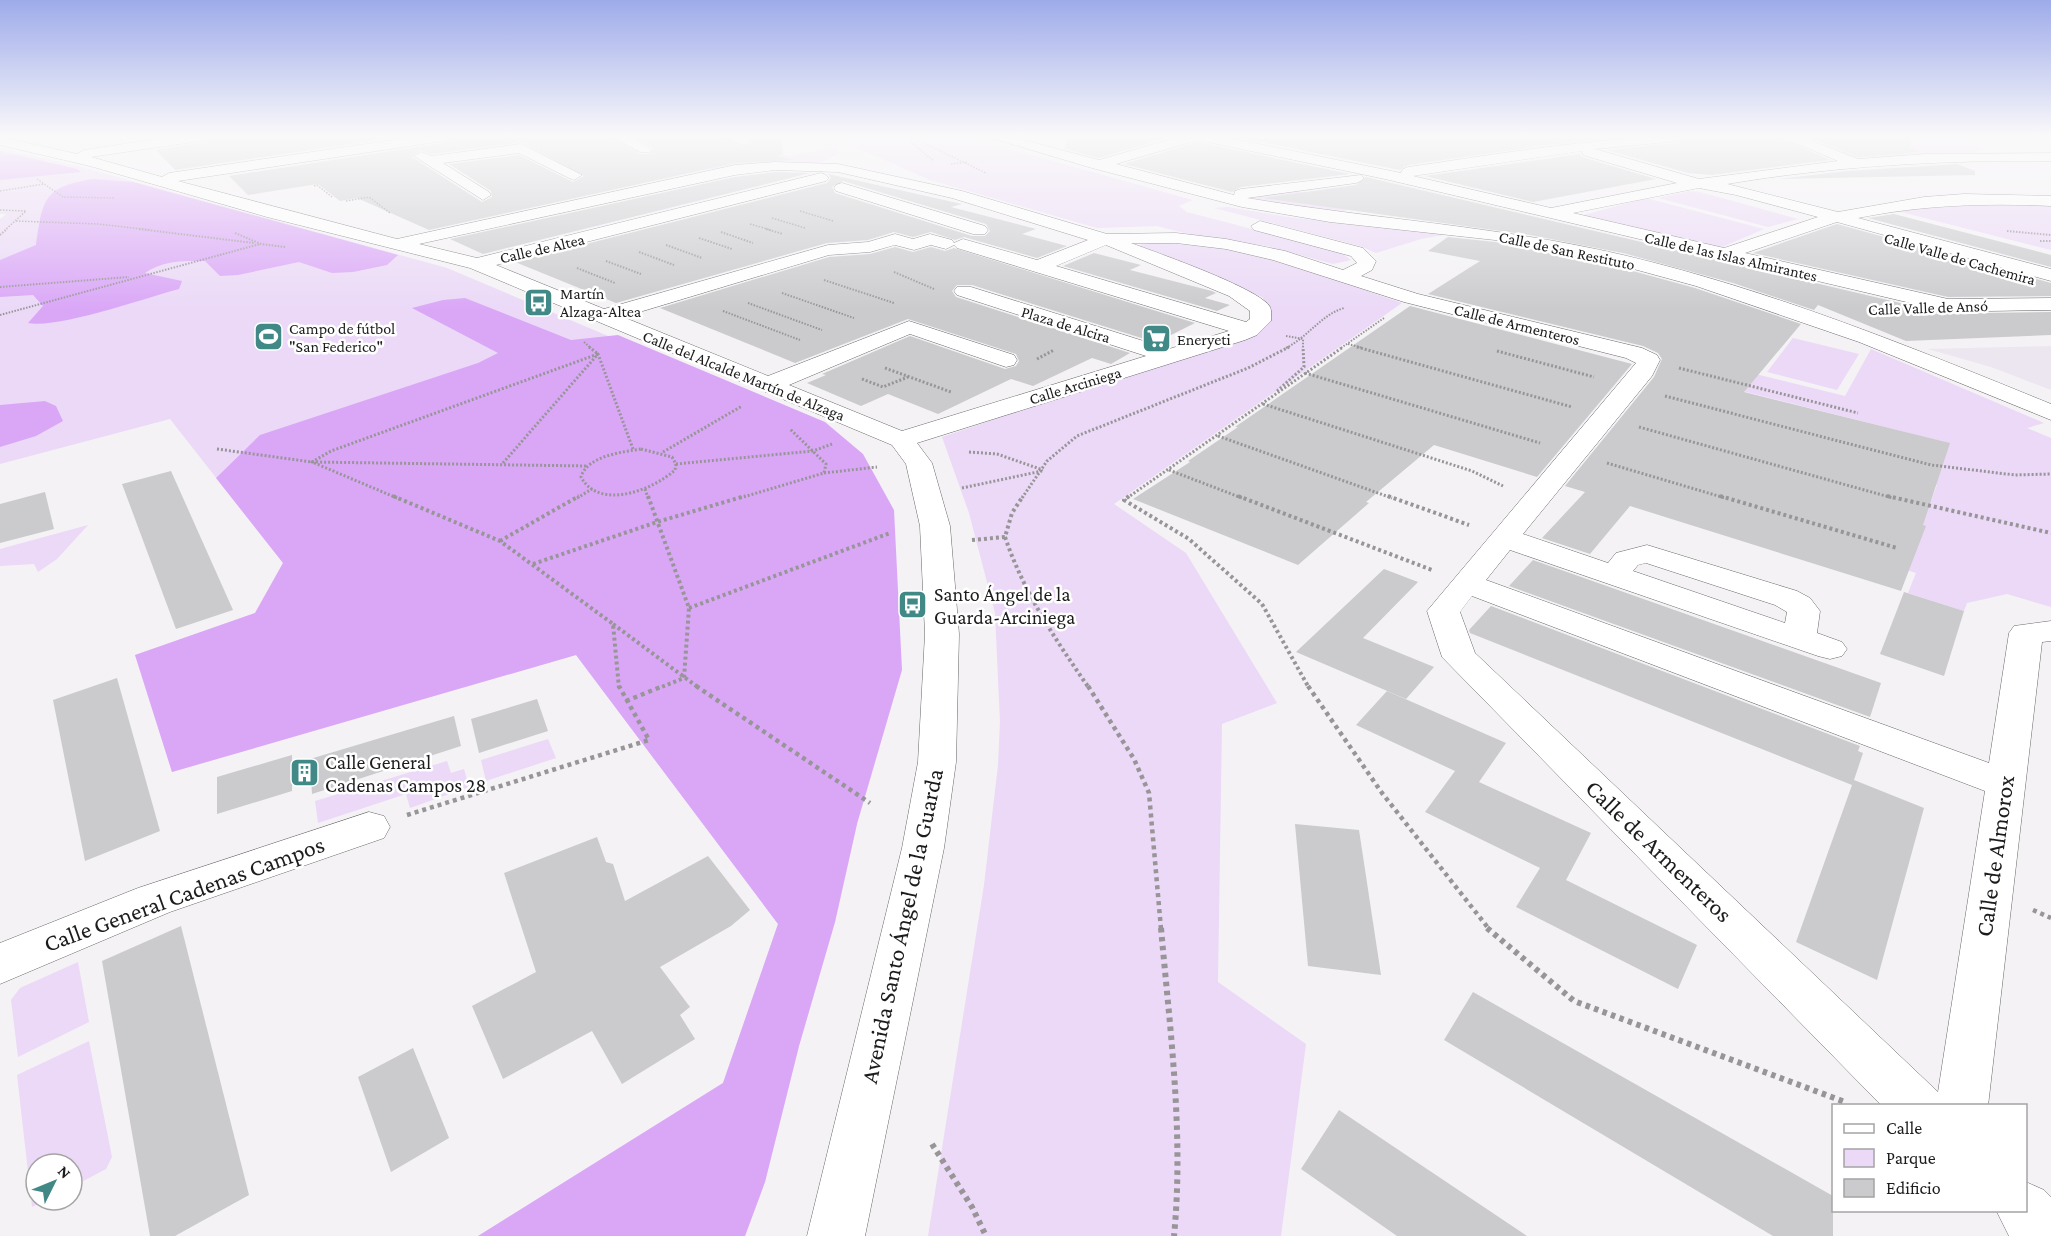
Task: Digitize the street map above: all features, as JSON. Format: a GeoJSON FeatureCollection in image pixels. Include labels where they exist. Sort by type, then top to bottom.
{"type":"FeatureCollection","features":[{"type":"Feature","properties":{"kind":"street","name":"Calle del Alcalde Martín de Alzaga"},"geometry":{"type":"LineString","coordinates":[[221,195],[273,213],[477,264],[768,385],[889,454]]}},
{"type":"Feature","properties":{"kind":"street"},"geometry":{"type":"LineString","coordinates":[[398,243],[621,195]]}},
{"type":"Feature","properties":{"kind":"street","name":"Calle de Altea"},"geometry":{"type":"LineString","coordinates":[[477,264],[760,195]]}},
{"type":"Feature","properties":{"kind":"street"},"geometry":{"type":"LineString","coordinates":[[864,195],[984,231],[966,243]]}},
{"type":"Feature","properties":{"kind":"street"},"geometry":{"type":"LineString","coordinates":[[600,316],[828,250],[870,247],[895,239],[914,245],[930,239],[966,243],[1249,330],[1260,321],[1262,309],[1246,297],[1104,240],[1003,207],[951,195]]}},
{"type":"Feature","properties":{"kind":"street","name":"Calle de San Restituto"},"geometry":{"type":"LineString","coordinates":[[1209,195],[1284,211],[1495,235],[1621,260],[1703,282],[1806,316],[1867,338],[2051,413]]}},
{"type":"Feature","properties":{"kind":"street"},"geometry":{"type":"LineString","coordinates":[[1203,210],[1200,206],[1218,197],[1235,195]]}},
{"type":"Feature","properties":{"kind":"street","name":"Calle de las Islas Almirantes"},"geometry":{"type":"LineString","coordinates":[[1472,195],[1945,305]]}},
{"type":"Feature","properties":{"kind":"street"},"geometry":{"type":"LineString","coordinates":[[1495,235],[1549,213],[1638,195]]}},
{"type":"Feature","properties":{"kind":"street","name":"Calle Valle de Cachemira"},"geometry":{"type":"LineString","coordinates":[[1729,195],[2051,275]]}},
{"type":"Feature","properties":{"kind":"street"},"geometry":{"type":"LineString","coordinates":[[1942,195],[1953,199]]}},
{"type":"Feature","properties":{"kind":"street"},"geometry":{"type":"LineString","coordinates":[[1724,254],[1781,232],[1906,202],[1953,199],[2051,201]]}},
{"type":"Feature","properties":{"kind":"street"},"geometry":{"type":"LineString","coordinates":[[956,223],[1003,207]]}},
{"type":"Feature","properties":{"kind":"street","name":"Calle Valle de Cachemira"},"geometry":{"type":"LineString","coordinates":[[1829,219],[2051,284]]}},
{"type":"Feature","properties":{"kind":"street"},"geometry":{"type":"LineString","coordinates":[[1242,221],[1357,252],[1367,261],[1365,266],[1346,276]]}},
{"type":"Feature","properties":{"kind":"street","name":"Calle de Armenteros"},"geometry":{"type":"LineString","coordinates":[[1104,240],[1133,237],[1176,238],[1226,244],[1272,254],[1412,298],[1634,353],[1640,373],[1443,611],[1459,657],[1916,1104]]}},
{"type":"Feature","properties":{"kind":"street"},"geometry":{"type":"LineString","coordinates":[[1039,266],[1104,240]]}},
{"type":"Feature","properties":{"kind":"street"},"geometry":{"type":"LineString","coordinates":[[403,264],[441,254]]}},
{"type":"Feature","properties":{"kind":"street","name":"Plaza de Alcira"},"geometry":{"type":"LineString","coordinates":[[964,291],[1169,356]]}},
{"type":"Feature","properties":{"kind":"street","name":"Calle Valle de Ansó"},"geometry":{"type":"LineString","coordinates":[[1806,316],[1858,309],[2051,304]]}},
{"type":"Feature","properties":{"kind":"street"},"geometry":{"type":"LineString","coordinates":[[768,385],[902,330],[1006,360]]}},
{"type":"Feature","properties":{"kind":"street","name":"Calle Arciniega"},"geometry":{"type":"LineString","coordinates":[[889,454],[997,410],[1249,330]]}},
{"type":"Feature","properties":{"kind":"street","name":"Avenida Santo Ángel de la Guarda"},"geometry":{"type":"LineString","coordinates":[[836,1236],[923,848],[937,762],[942,634],[935,526],[927,486],[919,463],[889,454]]}},
{"type":"Feature","properties":{"kind":"street"},"geometry":{"type":"LineString","coordinates":[[1504,538],[1614,575],[1627,559],[1647,554],[1786,598],[1799,605],[1804,611],[1799,638],[1830,649]]}},
{"type":"Feature","properties":{"kind":"street"},"geometry":{"type":"LineString","coordinates":[[1466,583],[2005,784]]}},
{"type":"Feature","properties":{"kind":"street","name":"Calle de Almorox"},"geometry":{"type":"LineString","coordinates":[[1962,1104],[2026,633],[2051,631]]}},
{"type":"Feature","properties":{"kind":"street","name":"Calle General Cadenas Campos"},"geometry":{"type":"LineString","coordinates":[[0,964],[154,900],[369,827]]}},
{"type":"Feature","properties":{"kind":"street"},"geometry":{"type":"LineString","coordinates":[[2026,1212],[2049,1236]]}},
{"type":"Feature","properties":{"kind":"path"},"geometry":{"type":"LineString","coordinates":[[751,197],[895,239]]}},
{"type":"Feature","properties":{"kind":"path"},"geometry":{"type":"LineString","coordinates":[[722,204],[870,247]]}},
{"type":"Feature","properties":{"kind":"path"},"geometry":{"type":"LineString","coordinates":[[701,209],[828,250]]}},
{"type":"Feature","properties":{"kind":"path"},"geometry":{"type":"LineString","coordinates":[[0,210],[26,211],[0,235]]}},
{"type":"Feature","properties":{"kind":"path"},"geometry":{"type":"LineString","coordinates":[[671,216],[801,258]]}},
{"type":"Feature","properties":{"kind":"path"},"geometry":{"type":"LineString","coordinates":[[0,315],[261,244],[98,224],[16,221]]}},
{"type":"Feature","properties":{"kind":"path"},"geometry":{"type":"LineString","coordinates":[[650,222],[779,264]]}},
{"type":"Feature","properties":{"kind":"path"},"geometry":{"type":"LineString","coordinates":[[620,229],[747,273]]}},
{"type":"Feature","properties":{"kind":"path"},"geometry":{"type":"LineString","coordinates":[[1998,229],[2032,235],[2051,235]]}},
{"type":"Feature","properties":{"kind":"path"},"geometry":{"type":"LineString","coordinates":[[593,236],[720,281]]}},
{"type":"Feature","properties":{"kind":"path"},"geometry":{"type":"LineString","coordinates":[[560,244],[688,291]]}},
{"type":"Feature","properties":{"kind":"path"},"geometry":{"type":"LineString","coordinates":[[532,251],[658,299]]}},
{"type":"Feature","properties":{"kind":"path"},"geometry":{"type":"LineString","coordinates":[[894,272],[938,290]]}},
{"type":"Feature","properties":{"kind":"path"},"geometry":{"type":"LineString","coordinates":[[0,286],[138,276]]}},
{"type":"Feature","properties":{"kind":"path"},"geometry":{"type":"LineString","coordinates":[[776,291],[902,330],[935,316],[818,278]]}},
{"type":"Feature","properties":{"kind":"path"},"geometry":{"type":"LineString","coordinates":[[1412,298],[1124,500],[1189,538],[1262,604],[1304,681],[1382,792],[1488,929],[1574,1001],[1850,1104]]}},
{"type":"Feature","properties":{"kind":"path"},"geometry":{"type":"LineString","coordinates":[[747,303],[850,351],[997,410]]}},
{"type":"Feature","properties":{"kind":"path"},"geometry":{"type":"LineString","coordinates":[[718,309],[850,351]]}},
{"type":"Feature","properties":{"kind":"path"},"geometry":{"type":"LineString","coordinates":[[1380,321],[1392,324]]}},
{"type":"Feature","properties":{"kind":"path"},"geometry":{"type":"LineString","coordinates":[[1174,1236],[1177,1205],[1176,1098],[1149,793],[1140,768],[1113,722],[1024,590],[1011,561],[1005,537],[1012,513],[1047,461],[1077,435],[1248,368],[1308,334]]}},
{"type":"Feature","properties":{"kind":"path"},"geometry":{"type":"LineString","coordinates":[[599,345],[577,336],[598,354],[633,449]]}},
{"type":"Feature","properties":{"kind":"path"},"geometry":{"type":"LineString","coordinates":[[1348,344],[1919,505],[2051,533]]}},
{"type":"Feature","properties":{"kind":"path"},"geometry":{"type":"LineString","coordinates":[[1494,351],[1640,373],[1858,413]]}},
{"type":"Feature","properties":{"kind":"path"},"geometry":{"type":"LineString","coordinates":[[312,462],[331,452],[598,354]]}},
{"type":"Feature","properties":{"kind":"path"},"geometry":{"type":"LineString","coordinates":[[503,463],[598,354]]}},
{"type":"Feature","properties":{"kind":"path"},"geometry":{"type":"LineString","coordinates":[[1262,405],[1304,367]]}},
{"type":"Feature","properties":{"kind":"path"},"geometry":{"type":"LineString","coordinates":[[1640,373],[1931,465],[2015,475],[2051,474]]}},
{"type":"Feature","properties":{"kind":"path"},"geometry":{"type":"LineString","coordinates":[[730,402],[750,410]]}},
{"type":"Feature","properties":{"kind":"path"},"geometry":{"type":"LineString","coordinates":[[662,452],[749,402]]}},
{"type":"Feature","properties":{"kind":"path"},"geometry":{"type":"LineString","coordinates":[[1262,405],[1472,471],[1534,501]]}},
{"type":"Feature","properties":{"kind":"path"},"geometry":{"type":"LineString","coordinates":[[787,425],[826,464],[824,473]]}},
{"type":"Feature","properties":{"kind":"path"},"geometry":{"type":"LineString","coordinates":[[1218,436],[1504,538]]}},
{"type":"Feature","properties":{"kind":"path"},"geometry":{"type":"LineString","coordinates":[[217,449],[312,462],[587,466]]}},
{"type":"Feature","properties":{"kind":"path"},"geometry":{"type":"LineString","coordinates":[[633,449],[662,452],[672,457],[676,464],[669,476],[645,489],[610,494],[592,489],[582,479],[582,472],[587,466],[616,453],[633,449]]}},
{"type":"Feature","properties":{"kind":"path"},"geometry":{"type":"LineString","coordinates":[[676,464],[813,451]]}},
{"type":"Feature","properties":{"kind":"path"},"geometry":{"type":"LineString","coordinates":[[965,452],[997,453],[1043,470]]}},
{"type":"Feature","properties":{"kind":"path"},"geometry":{"type":"LineString","coordinates":[[533,564],[657,522],[889,454]]}},
{"type":"Feature","properties":{"kind":"path"},"geometry":{"type":"LineString","coordinates":[[312,462],[500,541],[684,678],[870,803]]}},
{"type":"Feature","properties":{"kind":"path"},"geometry":{"type":"LineString","coordinates":[[957,489],[1043,470]]}},
{"type":"Feature","properties":{"kind":"path"},"geometry":{"type":"LineString","coordinates":[[1169,470],[1466,583]]}},
{"type":"Feature","properties":{"kind":"path"},"geometry":{"type":"LineString","coordinates":[[500,541],[592,489]]}},
{"type":"Feature","properties":{"kind":"path"},"geometry":{"type":"LineString","coordinates":[[645,489],[689,608],[684,678]]}},
{"type":"Feature","properties":{"kind":"path"},"geometry":{"type":"LineString","coordinates":[[689,608],[890,532]]}},
{"type":"Feature","properties":{"kind":"path"},"geometry":{"type":"LineString","coordinates":[[971,540],[1005,537]]}},
{"type":"Feature","properties":{"kind":"path"},"geometry":{"type":"LineString","coordinates":[[369,827],[648,740],[619,689],[613,624]]}},
{"type":"Feature","properties":{"kind":"path"},"geometry":{"type":"LineString","coordinates":[[626,701],[684,678]]}},
{"type":"Feature","properties":{"kind":"path"},"geometry":{"type":"LineString","coordinates":[[932,1144],[972,1207],[986,1236]]}},
{"type":"Feature","properties":{"kind":"shaded area"},"geometry":{"type":"Polygon","coordinates":[[[51,195],[179,195],[398,255],[387,265],[353,272],[332,273],[299,262],[238,275],[220,276],[205,261],[167,263],[145,273],[182,281],[179,289],[80,317],[42,324],[28,323],[43,306],[33,295],[0,297],[0,260],[36,245],[41,216],[51,195]]]}},
{"type":"Feature","properties":{"kind":"shaded area"},"geometry":{"type":"Polygon","coordinates":[[[465,298],[571,340],[618,335],[825,422],[863,454],[894,510],[902,670],[857,824],[835,922],[799,1046],[765,1182],[745,1236],[478,1236],[723,1083],[778,924],[576,655],[172,772],[135,655],[255,613],[283,563],[216,478],[260,435],[478,363],[498,353],[412,308],[443,300],[465,298]]]}},
{"type":"Feature","properties":{"kind":"shaded area"},"geometry":{"type":"Polygon","coordinates":[[[2051,346],[2051,390],[1991,367],[1928,349],[2051,346]]]}},
{"type":"Feature","properties":{"kind":"shaded area"},"geometry":{"type":"Polygon","coordinates":[[[45,401],[56,406],[63,421],[36,436],[0,447],[0,405],[45,401]]]}},
{"type":"Feature","properties":{"kind":"green space"},"geometry":{"type":"Polygon","coordinates":[[[0,195],[182,195],[447,268],[798,416],[857,824],[835,922],[799,1046],[765,1182],[745,1236],[478,1236],[723,1083],[778,924],[576,655],[172,772],[135,655],[255,613],[283,563],[170,419],[0,464],[0,219],[6,214],[0,214],[0,195]]]}},
{"type":"Feature","properties":{"kind":"green space"},"geometry":{"type":"Polygon","coordinates":[[[981,195],[1174,195],[1193,200],[1179,206],[1187,212],[1340,252],[1351,260],[1333,264],[1267,246],[1197,236],[1157,226],[1097,228],[981,195]]]}},
{"type":"Feature","properties":{"kind":"green space"},"geometry":{"type":"Polygon","coordinates":[[[1271,195],[1312,195],[1332,200],[1384,203],[1337,212],[1246,198],[1271,195]]]}},
{"type":"Feature","properties":{"kind":"green space"},"geometry":{"type":"Polygon","coordinates":[[[1673,195],[1710,195],[1798,219],[1768,227],[1658,198],[1673,195]]]}},
{"type":"Feature","properties":{"kind":"green space"},"geometry":{"type":"Polygon","coordinates":[[[1646,198],[1764,229],[1720,248],[1580,216],[1646,198]]]}},
{"type":"Feature","properties":{"kind":"green space"},"geometry":{"type":"Polygon","coordinates":[[[1932,205],[2051,205],[2051,250],[1897,211],[1932,205]]]}},
{"type":"Feature","properties":{"kind":"green space"},"geometry":{"type":"Polygon","coordinates":[[[1228,207],[1295,218],[1448,234],[1421,239],[1376,253],[1360,246],[1214,208],[1228,207]]]}},
{"type":"Feature","properties":{"kind":"green space"},"geometry":{"type":"Polygon","coordinates":[[[1157,242],[1228,249],[1281,261],[1402,303],[1114,504],[1186,553],[1277,703],[1222,724],[1218,982],[1306,1044],[1281,1236],[928,1236],[984,885],[998,765],[1000,722],[995,613],[969,513],[942,437],[1253,333],[1267,322],[1271,316],[1270,307],[1262,297],[1139,245],[1157,242]]]}},
{"type":"Feature","properties":{"kind":"green space"},"geometry":{"type":"Polygon","coordinates":[[[1793,338],[1859,354],[1837,390],[1767,372],[1793,338]]]}},
{"type":"Feature","properties":{"kind":"green space"},"geometry":{"type":"Polygon","coordinates":[[[1871,349],[2044,423],[2027,428],[2051,438],[2051,607],[2007,594],[1967,603],[1964,611],[1908,593],[1916,573],[1594,474],[1926,526],[1622,439],[1636,420],[1931,501],[1937,485],[1648,407],[1949,443],[1675,374],[1690,358],[1845,396],[1871,349]]]}},
{"type":"Feature","properties":{"kind":"green space"},"geometry":{"type":"Polygon","coordinates":[[[88,525],[57,559],[38,572],[34,564],[0,566],[0,549],[88,525]]]}},
{"type":"Feature","properties":{"kind":"green space"},"geometry":{"type":"Polygon","coordinates":[[[548,739],[556,758],[486,781],[481,760],[548,739]]]}},
{"type":"Feature","properties":{"kind":"green space"},"geometry":{"type":"Polygon","coordinates":[[[447,761],[451,773],[464,769],[469,787],[410,808],[406,794],[318,823],[315,801],[447,761]]]}},
{"type":"Feature","properties":{"kind":"green space"},"geometry":{"type":"Polygon","coordinates":[[[78,962],[89,1022],[18,1057],[11,1000],[20,988],[78,962]]]}},
{"type":"Feature","properties":{"kind":"green space"},"geometry":{"type":"Polygon","coordinates":[[[89,1041],[112,1157],[106,1169],[84,1181],[84,1152],[26,1152],[17,1075],[89,1041]]]}},
{"type":"Feature","properties":{"kind":"building"},"geometry":{"type":"Polygon","coordinates":[[[332,195],[471,195],[482,202],[492,197],[492,195],[590,195],[429,230],[357,198],[340,201],[332,195]]]}},
{"type":"Feature","properties":{"kind":"building"},"geometry":{"type":"Polygon","coordinates":[[[654,195],[722,195],[483,254],[450,239],[654,195]]]}},
{"type":"Feature","properties":{"kind":"building"},"geometry":{"type":"Polygon","coordinates":[[[781,195],[840,195],[972,236],[985,236],[990,231],[986,224],[888,195],[920,195],[962,204],[951,207],[1036,229],[1022,234],[1067,246],[1037,258],[964,237],[955,240],[931,232],[913,237],[894,232],[868,240],[827,243],[616,303],[515,262],[781,195]]]}},
{"type":"Feature","properties":{"kind":"building"},"geometry":{"type":"Polygon","coordinates":[[[1287,195],[1441,195],[1913,306],[1916,312],[1923,314],[2051,312],[2051,335],[1906,341],[1818,305],[1814,310],[1733,283],[1623,253],[1530,235],[1263,198],[1287,195]]]}},
{"type":"Feature","properties":{"kind":"building"},"geometry":{"type":"Polygon","coordinates":[[[1503,195],[1572,195],[1533,202],[1503,195]]]}},
{"type":"Feature","properties":{"kind":"building"},"geometry":{"type":"Polygon","coordinates":[[[1894,214],[2051,255],[2051,267],[1868,218],[1894,214]]]}},
{"type":"Feature","properties":{"kind":"building"},"geometry":{"type":"Polygon","coordinates":[[[1837,224],[2051,283],[2051,296],[1948,297],[1753,253],[1837,224]]]}},
{"type":"Feature","properties":{"kind":"building"},"geometry":{"type":"Polygon","coordinates":[[[1448,237],[1495,242],[1618,267],[1695,288],[1801,324],[1744,392],[1950,443],[1923,525],[1926,526],[1901,591],[1630,506],[1590,554],[1542,538],[1585,492],[1565,486],[1654,377],[1662,359],[1658,353],[1643,346],[1428,294],[1480,261],[1428,251],[1448,237]]]}},
{"type":"Feature","properties":{"kind":"building"},"geometry":{"type":"Polygon","coordinates":[[[895,247],[913,252],[931,247],[945,251],[954,248],[1195,323],[1161,340],[1155,338],[1151,341],[972,285],[957,285],[952,291],[956,297],[1130,353],[1111,364],[1092,358],[1033,386],[1011,379],[938,414],[888,394],[861,406],[807,383],[826,375],[822,374],[910,336],[1005,369],[1016,366],[1019,361],[1016,354],[908,319],[795,363],[660,308],[829,257],[870,254],[895,247]]]}},
{"type":"Feature","properties":{"kind":"building"},"geometry":{"type":"Polygon","coordinates":[[[1094,253],[1141,265],[1130,270],[1212,291],[1216,293],[1205,298],[1230,305],[1217,311],[1063,266],[1094,253]]]}},
{"type":"Feature","properties":{"kind":"building"},"geometry":{"type":"Polygon","coordinates":[[[1410,306],[1632,364],[1537,477],[1434,445],[1366,502],[1369,503],[1298,565],[1133,499],[1190,462],[1188,461],[1238,427],[1235,427],[1410,306]]]}},
{"type":"Feature","properties":{"kind":"building"},"geometry":{"type":"Polygon","coordinates":[[[171,471],[233,610],[176,629],[122,484],[171,471]]]}},
{"type":"Feature","properties":{"kind":"building"},"geometry":{"type":"Polygon","coordinates":[[[45,492],[54,529],[0,543],[0,504],[45,492]]]}},
{"type":"Feature","properties":{"kind":"building"},"geometry":{"type":"Polygon","coordinates":[[[1533,560],[1881,683],[1870,717],[1509,586],[1533,560]]]}},
{"type":"Feature","properties":{"kind":"building"},"geometry":{"type":"Polygon","coordinates":[[[1384,569],[1418,582],[1363,638],[1434,667],[1406,699],[1296,652],[1384,569]]]}},
{"type":"Feature","properties":{"kind":"building"},"geometry":{"type":"Polygon","coordinates":[[[1904,592],[1964,611],[1944,676],[1880,654],[1904,592]]]}},
{"type":"Feature","properties":{"kind":"building"},"geometry":{"type":"Polygon","coordinates":[[[1491,606],[1860,746],[1858,751],[1863,753],[1854,780],[1924,808],[1877,980],[1796,942],[1852,785],[1470,633],[1469,630],[1491,606]]]}},
{"type":"Feature","properties":{"kind":"building"},"geometry":{"type":"Polygon","coordinates":[[[117,678],[160,831],[85,861],[53,700],[117,678]]]}},
{"type":"Feature","properties":{"kind":"building"},"geometry":{"type":"Polygon","coordinates":[[[1387,691],[1506,743],[1479,782],[1591,833],[1566,880],[1697,945],[1678,989],[1516,907],[1540,868],[1425,812],[1455,771],[1356,725],[1387,691]]]}},
{"type":"Feature","properties":{"kind":"building"},"geometry":{"type":"Polygon","coordinates":[[[537,699],[548,731],[479,753],[471,719],[537,699]]]}},
{"type":"Feature","properties":{"kind":"building"},"geometry":{"type":"Polygon","coordinates":[[[454,716],[461,746],[312,794],[310,759],[454,716]]]}},
{"type":"Feature","properties":{"kind":"building"},"geometry":{"type":"Polygon","coordinates":[[[292,755],[292,791],[217,814],[217,777],[292,755]]]}},
{"type":"Feature","properties":{"kind":"building"},"geometry":{"type":"Polygon","coordinates":[[[1295,824],[1359,830],[1381,975],[1308,966],[1295,824]]]}},
{"type":"Feature","properties":{"kind":"building"},"geometry":{"type":"Polygon","coordinates":[[[597,837],[606,862],[613,864],[625,901],[708,856],[750,910],[731,926],[660,967],[690,1007],[680,1015],[695,1039],[622,1084],[592,1031],[503,1079],[472,1006],[536,972],[504,873],[597,837]]]}},
{"type":"Feature","properties":{"kind":"building"},"geometry":{"type":"Polygon","coordinates":[[[181,926],[249,1195],[175,1236],[150,1236],[102,961],[181,926]]]}},
{"type":"Feature","properties":{"kind":"building"},"geometry":{"type":"Polygon","coordinates":[[[1473,992],[1832,1195],[1833,1236],[1773,1236],[1444,1040],[1473,992]]]}},
{"type":"Feature","properties":{"kind":"building"},"geometry":{"type":"Polygon","coordinates":[[[413,1048],[449,1138],[391,1172],[358,1077],[413,1048]]]}},
{"type":"Feature","properties":{"kind":"building"},"geometry":{"type":"Polygon","coordinates":[[[1339,1110],[1527,1236],[1397,1236],[1301,1169],[1339,1110]]]}},
{"type":"Feature","properties":{"kind":"place","name":"Martín Alzaga-Altea"},"geometry":{"type":"Point","coordinates":[539,302]}},
{"type":"Feature","properties":{"kind":"place","name":"Campo de fútbol \"San Federico\""},"geometry":{"type":"Point","coordinates":[268,337]}},
{"type":"Feature","properties":{"kind":"place","name":"Eneryeti"},"geometry":{"type":"Point","coordinates":[1156,339]}},
{"type":"Feature","properties":{"kind":"place","name":"Santo Ángel de la Guarda-Arciniega"},"geometry":{"type":"Point","coordinates":[913,605]}},
{"type":"Feature","properties":{"kind":"place","name":"Calle General Cadenas Campos 28"},"geometry":{"type":"Point","coordinates":[304,773]}}]}
